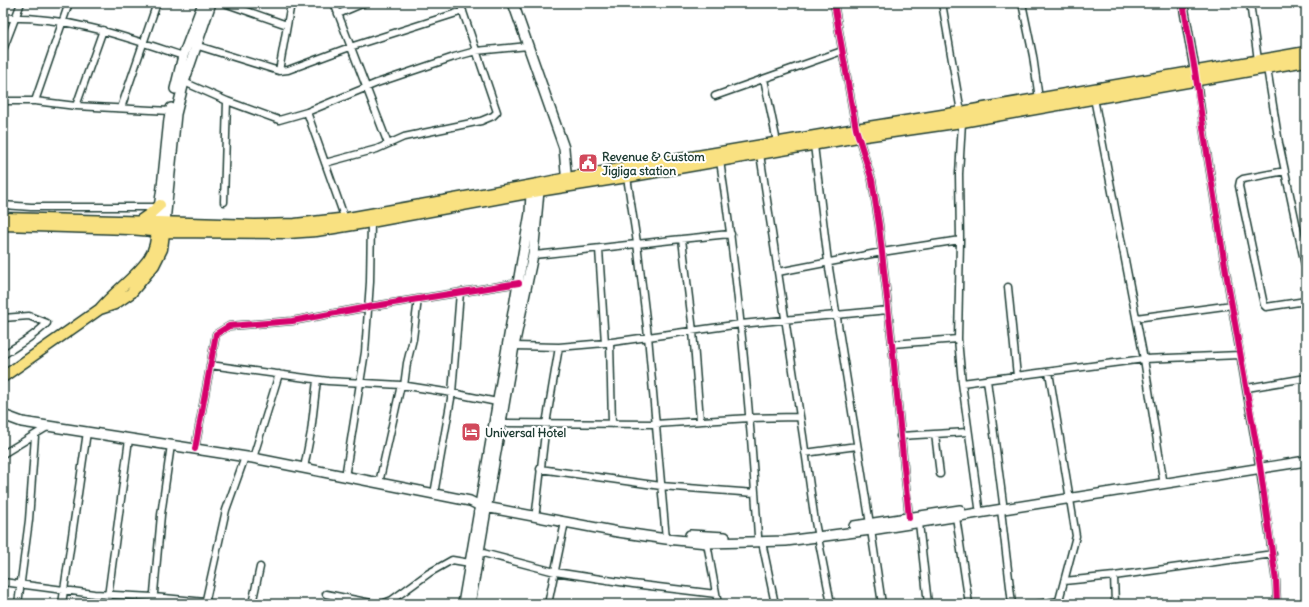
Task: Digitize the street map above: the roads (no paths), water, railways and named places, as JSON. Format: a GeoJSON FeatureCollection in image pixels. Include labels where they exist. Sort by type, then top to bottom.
{"type":"FeatureCollection","features":[{"type":"Feature","properties":{"kind":"highway"},"geometry":{"type":"LineString","coordinates":[[3,218],[138,222],[161,227],[288,233],[316,231],[371,222],[535,188],[777,142],[857,133],[1094,98],[1258,60],[1306,52]]}},
{"type":"Feature","properties":{"kind":"highway"},"geometry":{"type":"LineString","coordinates":[[961,117],[1039,98],[1196,75],[1267,68],[1306,61]]}},
{"type":"Feature","properties":{"kind":"highway"},"geometry":{"type":"LineString","coordinates":[[567,182],[626,177],[814,145],[857,133]]}},
{"type":"Feature","properties":{"kind":"highway"},"geometry":{"type":"LineString","coordinates":[[3,225],[161,227],[302,224],[345,219],[535,188]]}},
{"type":"Feature","properties":{"kind":"highway"},"geometry":{"type":"LineString","coordinates":[[138,222],[158,206]]}},
{"type":"Feature","properties":{"kind":"highway"},"geometry":{"type":"LineString","coordinates":[[3,377],[100,309],[115,304],[131,293],[154,265],[162,249],[161,227]]}},
{"type":"Feature","properties":{"kind":"main road"},"geometry":{"type":"LineString","coordinates":[[161,227],[158,206],[170,111],[183,56],[202,3]]}},
{"type":"Feature","properties":{"kind":"main road"},"geometry":{"type":"LineString","coordinates":[[161,227],[176,114],[195,45],[211,3]]}},
{"type":"Feature","properties":{"kind":"main road"},"geometry":{"type":"LineString","coordinates":[[513,3],[564,148],[567,182]]}},
{"type":"Feature","properties":{"kind":"main road"},"geometry":{"type":"LineString","coordinates":[[463,604],[470,563],[501,423],[514,346],[533,255],[535,188]]}},
{"type":"Feature","properties":{"kind":"main road"},"geometry":{"type":"LineString","coordinates":[[470,604],[479,552],[497,402],[535,188]]}},
{"type":"Feature","properties":{"kind":"main road"},"geometry":{"type":"LineString","coordinates":[[3,415],[22,422],[172,445],[304,468],[618,532],[665,536],[710,536],[760,539]]}},
{"type":"Feature","properties":{"kind":"main road"},"geometry":{"type":"LineString","coordinates":[[484,504],[536,511],[618,528],[707,543],[818,535],[870,527],[919,523],[1002,507],[1260,467],[1306,456]]}},
{"type":"Feature","properties":{"kind":"main road"},"geometry":{"type":"LineString","coordinates":[[1070,496],[1163,479],[1306,461]]}},
{"type":"Feature","properties":{"kind":"main road"},"geometry":{"type":"LineString","coordinates":[[870,527],[909,518],[979,507],[1002,507]]}},
{"type":"Feature","properties":{"kind":"street"},"geometry":{"type":"LineString","coordinates":[[3,50],[21,3]]}},
{"type":"Feature","properties":{"kind":"street"},"geometry":{"type":"LineString","coordinates":[[35,101],[69,3]]}},
{"type":"Feature","properties":{"kind":"street"},"geometry":{"type":"LineString","coordinates":[[121,108],[157,4],[149,3]]}},
{"type":"Feature","properties":{"kind":"street"},"geometry":{"type":"LineString","coordinates":[[224,3],[287,25]]}},
{"type":"Feature","properties":{"kind":"street"},"geometry":{"type":"LineString","coordinates":[[279,71],[292,3]]}},
{"type":"Feature","properties":{"kind":"street"},"geometry":{"type":"LineString","coordinates":[[334,3],[365,88],[388,144]]}},
{"type":"Feature","properties":{"kind":"street"},"geometry":{"type":"LineString","coordinates":[[338,14],[364,3]]}},
{"type":"Feature","properties":{"kind":"street"},"geometry":{"type":"LineString","coordinates":[[325,163],[358,154],[404,137],[481,121],[493,116],[497,112],[460,3]]}},
{"type":"Feature","properties":{"kind":"street"},"geometry":{"type":"LineString","coordinates":[[834,3],[857,133],[872,180],[882,252],[909,518]]}},
{"type":"Feature","properties":{"kind":"street"},"geometry":{"type":"LineString","coordinates":[[942,3],[961,117],[959,174],[960,240],[958,339],[968,432],[979,507]]}},
{"type":"Feature","properties":{"kind":"street"},"geometry":{"type":"LineString","coordinates":[[1022,3],[1033,56],[1039,98]]}},
{"type":"Feature","properties":{"kind":"street"},"geometry":{"type":"LineString","coordinates":[[1183,3],[1196,75],[1240,355],[1260,467],[1273,554],[1277,604]]}},
{"type":"Feature","properties":{"kind":"street"},"geometry":{"type":"LineString","coordinates":[[1250,3],[1258,60]]}},
{"type":"Feature","properties":{"kind":"street"},"geometry":{"type":"LineString","coordinates":[[195,45],[279,71],[288,70],[350,47],[463,10]]}},
{"type":"Feature","properties":{"kind":"street"},"geometry":{"type":"LineString","coordinates":[[3,18],[62,21],[102,30],[183,56]]}},
{"type":"Feature","properties":{"kind":"street"},"geometry":{"type":"LineString","coordinates":[[76,106],[102,30]]}},
{"type":"Feature","properties":{"kind":"street"},"geometry":{"type":"LineString","coordinates":[[184,82],[227,101],[279,120],[307,112],[365,88],[454,57],[476,51],[528,46]]}},
{"type":"Feature","properties":{"kind":"street"},"geometry":{"type":"LineString","coordinates":[[715,96],[842,51]]}},
{"type":"Feature","properties":{"kind":"street"},"geometry":{"type":"LineString","coordinates":[[1267,68],[1285,171],[1306,270]]}},
{"type":"Feature","properties":{"kind":"street"},"geometry":{"type":"LineString","coordinates":[[764,79],[777,142]]}},
{"type":"Feature","properties":{"kind":"street"},"geometry":{"type":"LineString","coordinates":[[1094,98],[1144,359],[1163,479]]}},
{"type":"Feature","properties":{"kind":"street"},"geometry":{"type":"LineString","coordinates":[[3,101],[35,101],[76,106],[170,111]]}},
{"type":"Feature","properties":{"kind":"street"},"geometry":{"type":"LineString","coordinates":[[224,202],[227,101]]}},
{"type":"Feature","properties":{"kind":"street"},"geometry":{"type":"LineString","coordinates":[[307,112],[345,219]]}},
{"type":"Feature","properties":{"kind":"street"},"geometry":{"type":"LineString","coordinates":[[814,145],[828,262],[882,604]]}},
{"type":"Feature","properties":{"kind":"street"},"geometry":{"type":"LineString","coordinates":[[760,154],[805,453],[831,604]]}},
{"type":"Feature","properties":{"kind":"street"},"geometry":{"type":"LineString","coordinates":[[720,161],[731,234],[741,324],[760,539],[775,604]]}},
{"type":"Feature","properties":{"kind":"street"},"geometry":{"type":"LineString","coordinates":[[1285,171],[1242,179],[1239,186],[1264,305],[1266,307],[1306,301]]}},
{"type":"Feature","properties":{"kind":"street"},"geometry":{"type":"LineString","coordinates":[[626,177],[637,244],[648,336],[665,536]]}},
{"type":"Feature","properties":{"kind":"street"},"geometry":{"type":"LineString","coordinates":[[3,205],[31,207],[158,206]]}},
{"type":"Feature","properties":{"kind":"street"},"geometry":{"type":"LineString","coordinates":[[345,476],[366,352],[371,222]]}},
{"type":"Feature","properties":{"kind":"street"},"geometry":{"type":"LineString","coordinates":[[533,255],[731,234]]}},
{"type":"Feature","properties":{"kind":"street"},"geometry":{"type":"LineString","coordinates":[[682,239],[693,331],[700,420]]}},
{"type":"Feature","properties":{"kind":"street"},"geometry":{"type":"LineString","coordinates":[[778,272],[882,252],[960,240]]}},
{"type":"Feature","properties":{"kind":"street"},"geometry":{"type":"LineString","coordinates":[[599,249],[608,342],[612,424]]}},
{"type":"Feature","properties":{"kind":"street"},"geometry":{"type":"LineString","coordinates":[[195,449],[216,334],[229,326],[292,321],[368,307],[519,283]]}},
{"type":"Feature","properties":{"kind":"street"},"geometry":{"type":"LineString","coordinates":[[1008,287],[1017,376]]}},
{"type":"Feature","properties":{"kind":"street"},"geometry":{"type":"LineString","coordinates":[[434,494],[452,393],[460,292]]}},
{"type":"Feature","properties":{"kind":"street"},"geometry":{"type":"LineString","coordinates":[[379,483],[406,363],[413,339],[418,299]]}},
{"type":"Feature","properties":{"kind":"street"},"geometry":{"type":"LineString","coordinates":[[1136,318],[1232,305]]}},
{"type":"Feature","properties":{"kind":"street"},"geometry":{"type":"LineString","coordinates":[[514,346],[559,347],[741,324],[888,310]]}},
{"type":"Feature","properties":{"kind":"street"},"geometry":{"type":"LineString","coordinates":[[3,318],[29,316],[47,323],[37,333],[3,356]]}},
{"type":"Feature","properties":{"kind":"street"},"geometry":{"type":"LineString","coordinates":[[892,344],[958,339]]}},
{"type":"Feature","properties":{"kind":"street"},"geometry":{"type":"LineString","coordinates":[[536,511],[546,424],[559,347]]}},
{"type":"Feature","properties":{"kind":"street"},"geometry":{"type":"LineString","coordinates":[[962,383],[1144,359],[1240,355]]}},
{"type":"Feature","properties":{"kind":"street"},"geometry":{"type":"LineString","coordinates":[[210,365],[317,380],[402,386],[452,393],[497,402]]}},
{"type":"Feature","properties":{"kind":"street"},"geometry":{"type":"LineString","coordinates":[[1038,604],[1058,602],[1076,536],[1049,372]]}},
{"type":"Feature","properties":{"kind":"street"},"geometry":{"type":"LineString","coordinates":[[205,603],[226,510],[249,458],[279,374]]}},
{"type":"Feature","properties":{"kind":"street"},"geometry":{"type":"LineString","coordinates":[[1247,388],[1306,378]]}},
{"type":"Feature","properties":{"kind":"street"},"geometry":{"type":"LineString","coordinates":[[304,468],[311,432],[317,380]]}},
{"type":"Feature","properties":{"kind":"street"},"geometry":{"type":"LineString","coordinates":[[987,380],[1012,604]]}},
{"type":"Feature","properties":{"kind":"street"},"geometry":{"type":"LineString","coordinates":[[501,423],[655,424],[700,420],[800,417]]}},
{"type":"Feature","properties":{"kind":"street"},"geometry":{"type":"LineString","coordinates":[[3,454],[35,436],[49,426]]}},
{"type":"Feature","properties":{"kind":"street"},"geometry":{"type":"LineString","coordinates":[[62,604],[87,432]]}},
{"type":"Feature","properties":{"kind":"street"},"geometry":{"type":"LineString","coordinates":[[900,436],[968,432]]}},
{"type":"Feature","properties":{"kind":"street"},"geometry":{"type":"LineString","coordinates":[[935,434],[940,474]]}},
{"type":"Feature","properties":{"kind":"street"},"geometry":{"type":"LineString","coordinates":[[18,604],[29,520],[35,436]]}},
{"type":"Feature","properties":{"kind":"street"},"geometry":{"type":"LineString","coordinates":[[107,604],[129,438]]}},
{"type":"Feature","properties":{"kind":"street"},"geometry":{"type":"LineString","coordinates":[[153,604],[161,515],[172,445]]}},
{"type":"Feature","properties":{"kind":"street"},"geometry":{"type":"LineString","coordinates":[[805,453],[857,446]]}},
{"type":"Feature","properties":{"kind":"street"},"geometry":{"type":"LineString","coordinates":[[540,469],[661,486],[755,493]]}},
{"type":"Feature","properties":{"kind":"street"},"geometry":{"type":"LineString","coordinates":[[956,517],[969,604]]}},
{"type":"Feature","properties":{"kind":"street"},"geometry":{"type":"LineString","coordinates":[[548,604],[565,522]]}},
{"type":"Feature","properties":{"kind":"street"},"geometry":{"type":"LineString","coordinates":[[919,523],[928,604]]}},
{"type":"Feature","properties":{"kind":"street"},"geometry":{"type":"LineString","coordinates":[[707,543],[718,604]]}},
{"type":"Feature","properties":{"kind":"street"},"geometry":{"type":"LineString","coordinates":[[479,552],[555,572],[633,584],[716,594]]}},
{"type":"Feature","properties":{"kind":"street"},"geometry":{"type":"LineString","coordinates":[[1064,581],[1114,576],[1273,554]]}},
{"type":"Feature","properties":{"kind":"street"},"geometry":{"type":"LineString","coordinates":[[382,604],[392,600],[429,572],[452,560],[470,563]]}},
{"type":"Feature","properties":{"kind":"street"},"geometry":{"type":"LineString","coordinates":[[252,604],[260,567]]}},
{"type":"Feature","properties":{"kind":"street"},"geometry":{"type":"LineString","coordinates":[[1114,576],[1115,604]]}},
{"type":"Feature","properties":{"kind":"street"},"geometry":{"type":"LineString","coordinates":[[3,582],[108,595],[154,597],[212,604]]}},
{"type":"Feature","properties":{"kind":"street"},"geometry":{"type":"LineString","coordinates":[[326,594],[376,604]]}},
{"type":"Feature","properties":{"kind":"place","name":"Revenue & Custom Jigjiga station"},"geometry":{"type":"Point","coordinates":[588,163]}},
{"type":"Feature","properties":{"kind":"place","name":"Universal Hotel"},"geometry":{"type":"Point","coordinates":[471,432]}}]}
